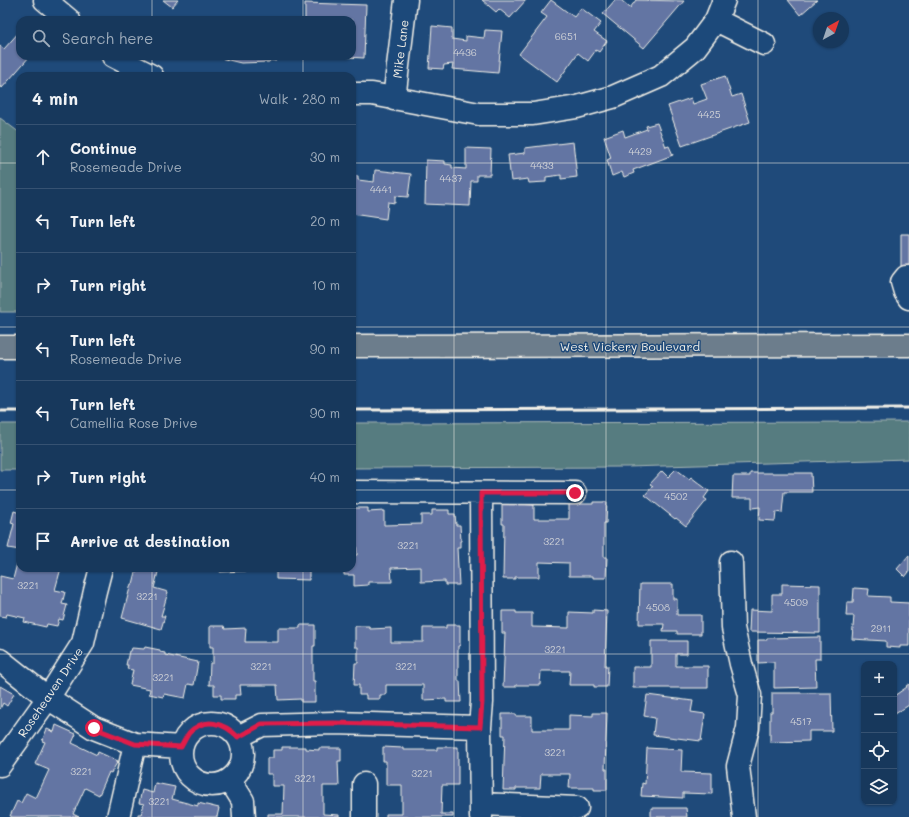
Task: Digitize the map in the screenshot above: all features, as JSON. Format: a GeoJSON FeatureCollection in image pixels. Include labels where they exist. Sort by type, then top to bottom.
{"type":"FeatureCollection","features":[{"type":"Feature","properties":{"kind":"main road","name":"West Vickery Boulevard"},"geometry":{"type":"LineString","coordinates":[[356,346],[909,345]]}},
{"type":"Feature","properties":{"kind":"main road"},"geometry":{"type":"LineString","coordinates":[[0,347],[16,346]]}},
{"type":"Feature","properties":{"kind":"street"},"geometry":{"type":"LineString","coordinates":[[45,0],[64,16]]}},
{"type":"Feature","properties":{"kind":"street","name":"Mike Lane"},"geometry":{"type":"LineString","coordinates":[[394,98],[406,0]]}},
{"type":"Feature","properties":{"kind":"street"},"geometry":{"type":"LineString","coordinates":[[356,94],[372,94],[479,114],[534,114],[577,107],[613,97],[660,76],[694,48],[716,20],[724,0]]}},
{"type":"Feature","properties":{"kind":"street"},"geometry":{"type":"LineString","coordinates":[[716,20],[764,44]]}},
{"type":"Feature","properties":{"kind":"street"},"geometry":{"type":"LineString","coordinates":[[121,60],[144,72]]}},
{"type":"Feature","properties":{"kind":"street"},"geometry":{"type":"LineString","coordinates":[[909,277],[906,277],[902,282],[905,292],[909,298]]}},
{"type":"Feature","properties":{"kind":"street"},"geometry":{"type":"LineString","coordinates":[[356,492],[575,493]]}},
{"type":"Feature","properties":{"kind":"street"},"geometry":{"type":"LineString","coordinates":[[481,493],[482,702],[480,727],[482,810],[577,808]]}},
{"type":"Feature","properties":{"kind":"street"},"geometry":{"type":"LineString","coordinates":[[731,562],[733,628],[750,695],[748,728],[738,766],[744,817]]}},
{"type":"Feature","properties":{"kind":"street","name":"Roseheaven Drive"},"geometry":{"type":"LineString","coordinates":[[0,764],[48,698],[83,644],[101,572]]}},
{"type":"Feature","properties":{"kind":"street"},"geometry":{"type":"LineString","coordinates":[[0,660],[48,698],[94,728],[135,744],[181,747]]}},
{"type":"Feature","properties":{"kind":"street"},"geometry":{"type":"LineString","coordinates":[[211,723],[222,725],[230,729],[238,737],[243,755],[242,761],[238,771],[230,780],[219,784],[208,785],[194,780],[186,772],[181,762],[181,747],[188,734],[194,729],[203,724],[211,723]]}},
{"type":"Feature","properties":{"kind":"street"},"geometry":{"type":"LineString","coordinates":[[238,737],[262,724],[334,723],[480,727]]}},
{"type":"Feature","properties":{"kind":"street"},"geometry":{"type":"LineString","coordinates":[[118,817],[135,744]]}},
{"type":"Feature","properties":{"kind":"street"},"geometry":{"type":"LineString","coordinates":[[230,780],[243,801],[244,817]]}},
{"type":"Feature","properties":{"kind":"street"},"geometry":{"type":"LineString","coordinates":[[364,784],[364,817]]}},
{"type":"Feature","properties":{"kind":"green space"},"geometry":{"type":"Polygon","coordinates":[[[0,118],[16,130],[16,312],[0,312],[0,118]]]}},
{"type":"Feature","properties":{"kind":"green space"},"geometry":{"type":"Polygon","coordinates":[[[909,422],[909,459],[627,467],[356,468],[356,423],[909,422]]]}},
{"type":"Feature","properties":{"kind":"green space"},"geometry":{"type":"Polygon","coordinates":[[[0,424],[16,424],[16,470],[0,470],[0,424]]]}},
{"type":"Feature","properties":{"kind":"building"},"geometry":{"type":"Polygon","coordinates":[[[163,0],[178,0],[172,7],[163,0]]]}},
{"type":"Feature","properties":{"kind":"building"},"geometry":{"type":"Polygon","coordinates":[[[482,0],[526,0],[510,18],[499,9],[496,12],[482,0]]]}},
{"type":"Feature","properties":{"kind":"building"},"geometry":{"type":"Polygon","coordinates":[[[551,0],[574,17],[581,8],[601,23],[594,32],[607,41],[599,52],[596,50],[588,61],[578,53],[557,82],[519,54],[547,17],[541,13],[551,0]]]}},
{"type":"Feature","properties":{"kind":"building"},"geometry":{"type":"Polygon","coordinates":[[[615,0],[621,0],[630,8],[636,0],[684,1],[644,48],[603,14],[615,0]]]}},
{"type":"Feature","properties":{"kind":"building"},"geometry":{"type":"Polygon","coordinates":[[[788,0],[817,0],[800,15],[788,0]]]}},
{"type":"Feature","properties":{"kind":"building"},"geometry":{"type":"Polygon","coordinates":[[[305,3],[366,5],[364,58],[356,58],[356,16],[305,16],[305,3]]]}},
{"type":"Feature","properties":{"kind":"building"},"geometry":{"type":"Polygon","coordinates":[[[432,26],[452,28],[452,39],[466,41],[466,36],[484,38],[485,30],[502,31],[498,73],[452,69],[453,64],[444,65],[443,69],[429,68],[432,26]]]}},
{"type":"Feature","properties":{"kind":"building"},"geometry":{"type":"Polygon","coordinates":[[[16,36],[16,60],[26,60],[2,88],[0,86],[0,46],[4,49],[16,36]]]}},
{"type":"Feature","properties":{"kind":"building"},"geometry":{"type":"Polygon","coordinates":[[[229,60],[270,60],[269,62],[241,63],[229,60]]]}},
{"type":"Feature","properties":{"kind":"building"},"geometry":{"type":"Polygon","coordinates":[[[725,76],[732,97],[741,94],[750,122],[682,146],[668,106],[691,98],[693,104],[707,99],[701,84],[725,76]]]}},
{"type":"Feature","properties":{"kind":"building"},"geometry":{"type":"Polygon","coordinates":[[[657,123],[666,147],[669,146],[673,155],[633,170],[634,173],[624,177],[622,172],[612,176],[607,160],[611,158],[604,137],[623,130],[625,137],[647,129],[646,126],[657,123]]]}},
{"type":"Feature","properties":{"kind":"building"},"geometry":{"type":"Polygon","coordinates":[[[573,142],[577,177],[561,179],[561,175],[546,177],[546,182],[529,183],[528,179],[511,181],[508,155],[525,153],[525,148],[573,142]]]}},
{"type":"Feature","properties":{"kind":"building"},"geometry":{"type":"Polygon","coordinates":[[[466,148],[491,149],[490,175],[477,175],[477,181],[471,181],[470,206],[425,204],[426,160],[445,161],[445,164],[452,165],[452,168],[466,169],[466,148]]]}},
{"type":"Feature","properties":{"kind":"building"},"geometry":{"type":"Polygon","coordinates":[[[375,170],[411,174],[408,197],[395,196],[395,203],[388,202],[386,219],[356,215],[356,176],[358,176],[358,180],[374,182],[375,170]]]}},
{"type":"Feature","properties":{"kind":"building"},"geometry":{"type":"Polygon","coordinates":[[[901,234],[909,234],[909,267],[901,267],[901,234]]]}},
{"type":"Feature","properties":{"kind":"building"},"geometry":{"type":"Polygon","coordinates":[[[676,469],[689,479],[691,477],[709,491],[704,498],[707,500],[686,526],[645,495],[653,486],[650,484],[662,471],[668,477],[676,469]]]}},
{"type":"Feature","properties":{"kind":"building"},"geometry":{"type":"Polygon","coordinates":[[[750,473],[811,473],[812,492],[784,492],[782,513],[776,512],[775,521],[759,520],[760,507],[752,508],[752,498],[732,498],[733,476],[750,476],[750,473]]]}},
{"type":"Feature","properties":{"kind":"building"},"geometry":{"type":"Polygon","coordinates":[[[502,501],[516,502],[516,504],[534,505],[534,519],[569,519],[569,504],[593,504],[593,502],[607,502],[606,523],[604,523],[604,557],[607,557],[606,578],[593,578],[593,576],[569,576],[569,563],[539,562],[539,577],[515,577],[515,579],[503,579],[504,524],[502,524],[502,501]]]}},
{"type":"Feature","properties":{"kind":"building"},"geometry":{"type":"Polygon","coordinates":[[[356,508],[368,508],[368,512],[384,511],[384,525],[421,524],[421,515],[432,515],[432,510],[449,510],[449,514],[455,514],[456,525],[460,525],[461,541],[460,548],[457,548],[459,585],[445,585],[445,581],[421,582],[421,567],[391,568],[392,582],[368,582],[368,585],[354,586],[354,575],[344,575],[344,572],[356,572],[356,508]]]}},
{"type":"Feature","properties":{"kind":"building"},"geometry":{"type":"Polygon","coordinates":[[[14,511],[16,512],[16,549],[8,548],[14,524],[11,523],[14,511]]]}},
{"type":"Feature","properties":{"kind":"building"},"geometry":{"type":"Polygon","coordinates":[[[909,555],[909,572],[905,577],[897,569],[909,555]]]}},
{"type":"Feature","properties":{"kind":"building"},"geometry":{"type":"Polygon","coordinates":[[[16,567],[16,572],[60,572],[55,590],[65,592],[62,604],[67,605],[63,620],[59,619],[57,626],[47,624],[46,627],[24,622],[25,618],[7,614],[6,617],[0,616],[0,576],[13,579],[16,567]]]}},
{"type":"Feature","properties":{"kind":"building"},"geometry":{"type":"Polygon","coordinates":[[[136,572],[158,572],[154,588],[168,592],[161,616],[165,616],[161,629],[122,618],[131,584],[133,584],[136,572]]]}},
{"type":"Feature","properties":{"kind":"building"},"geometry":{"type":"Polygon","coordinates":[[[276,572],[309,572],[309,580],[276,579],[276,572]]]}},
{"type":"Feature","properties":{"kind":"building"},"geometry":{"type":"Polygon","coordinates":[[[640,584],[673,584],[673,599],[677,599],[677,615],[701,615],[701,634],[677,634],[677,631],[663,631],[664,624],[639,624],[640,584]]]}},
{"type":"Feature","properties":{"kind":"building"},"geometry":{"type":"Polygon","coordinates":[[[782,584],[820,585],[820,633],[749,632],[750,610],[772,611],[772,594],[782,594],[782,584]]]}},
{"type":"Feature","properties":{"kind":"building"},"geometry":{"type":"Polygon","coordinates":[[[854,588],[869,589],[868,596],[890,597],[890,602],[909,603],[909,646],[900,646],[900,648],[886,647],[886,641],[852,639],[854,616],[846,616],[847,602],[853,602],[854,588]]]}},
{"type":"Feature","properties":{"kind":"building"},"geometry":{"type":"Polygon","coordinates":[[[593,610],[607,611],[605,666],[608,666],[607,687],[594,687],[594,685],[569,685],[570,671],[541,671],[540,685],[516,685],[516,687],[503,687],[505,633],[502,633],[502,611],[532,613],[532,627],[569,628],[569,612],[593,613],[593,610]]]}},
{"type":"Feature","properties":{"kind":"building"},"geometry":{"type":"Polygon","coordinates":[[[300,625],[315,625],[315,646],[313,646],[313,681],[315,681],[315,702],[301,702],[301,699],[278,700],[277,685],[240,685],[241,695],[235,695],[235,699],[221,699],[221,695],[214,695],[214,685],[209,685],[210,663],[213,663],[213,647],[210,647],[210,626],[224,626],[225,629],[246,628],[245,642],[278,642],[278,628],[300,628],[300,625]]]}},
{"type":"Feature","properties":{"kind":"building"},"geometry":{"type":"Polygon","coordinates":[[[446,625],[460,625],[460,646],[458,646],[458,681],[460,681],[461,702],[446,702],[446,699],[423,700],[423,685],[386,685],[386,695],[380,695],[380,699],[366,699],[366,695],[359,695],[359,685],[354,685],[355,663],[358,663],[358,647],[355,647],[355,626],[369,626],[370,629],[391,628],[391,642],[423,642],[423,628],[446,628],[446,625]]]}},
{"type":"Feature","properties":{"kind":"building"},"geometry":{"type":"Polygon","coordinates":[[[820,637],[820,659],[815,659],[816,687],[774,688],[774,662],[758,663],[758,640],[767,640],[767,638],[820,637]]]}},
{"type":"Feature","properties":{"kind":"building"},"geometry":{"type":"Polygon","coordinates":[[[651,641],[687,641],[687,654],[676,654],[676,666],[708,666],[708,688],[633,688],[633,667],[651,667],[651,641]]]}},
{"type":"Feature","properties":{"kind":"building"},"geometry":{"type":"Polygon","coordinates":[[[145,647],[160,650],[160,652],[165,653],[165,655],[198,662],[194,685],[188,684],[185,698],[164,694],[163,697],[149,694],[150,689],[130,685],[133,670],[127,669],[128,665],[126,665],[129,651],[131,651],[132,648],[144,649],[145,647]]]}},
{"type":"Feature","properties":{"kind":"building"},"geometry":{"type":"Polygon","coordinates":[[[909,684],[909,705],[897,713],[897,694],[907,687],[906,686],[909,684]]]}},
{"type":"Feature","properties":{"kind":"building"},"geometry":{"type":"Polygon","coordinates":[[[0,686],[14,694],[7,706],[3,703],[0,709],[0,686]]]}},
{"type":"Feature","properties":{"kind":"building"},"geometry":{"type":"Polygon","coordinates":[[[772,693],[831,693],[832,731],[809,731],[809,741],[770,742],[770,712],[772,712],[772,693]]]}},
{"type":"Feature","properties":{"kind":"building"},"geometry":{"type":"Polygon","coordinates":[[[647,695],[693,701],[691,712],[705,714],[701,741],[653,735],[655,718],[644,716],[647,695]]]}},
{"type":"Feature","properties":{"kind":"building"},"geometry":{"type":"Polygon","coordinates":[[[593,713],[607,713],[605,769],[607,769],[607,790],[594,790],[594,788],[569,788],[570,774],[541,774],[540,788],[516,788],[516,790],[503,790],[505,735],[502,735],[502,714],[532,716],[532,730],[569,730],[569,715],[593,716],[593,713]]]}},
{"type":"Feature","properties":{"kind":"building"},"geometry":{"type":"Polygon","coordinates":[[[56,725],[76,734],[72,743],[97,755],[98,752],[118,761],[111,773],[109,772],[99,795],[85,788],[73,814],[79,817],[10,816],[17,801],[21,803],[26,793],[36,798],[49,770],[35,764],[45,742],[42,741],[47,729],[54,732],[56,725]]]}},
{"type":"Feature","properties":{"kind":"building"},"geometry":{"type":"Polygon","coordinates":[[[282,747],[306,747],[306,749],[319,750],[319,748],[341,748],[341,761],[338,761],[339,786],[323,786],[323,814],[339,815],[339,817],[268,817],[268,814],[283,814],[284,786],[272,786],[272,774],[267,774],[267,758],[273,758],[273,750],[282,750],[282,747]]]}},
{"type":"Feature","properties":{"kind":"building"},"geometry":{"type":"Polygon","coordinates":[[[383,747],[403,748],[403,750],[437,750],[437,747],[458,747],[458,785],[442,785],[441,814],[453,814],[453,817],[386,817],[386,814],[402,814],[402,785],[386,785],[386,761],[383,761],[383,747]]]}},
{"type":"Feature","properties":{"kind":"building"},"geometry":{"type":"Polygon","coordinates":[[[647,748],[682,750],[681,772],[712,773],[712,794],[683,793],[683,798],[641,796],[642,783],[645,784],[647,748]]]}},
{"type":"Feature","properties":{"kind":"building"},"geometry":{"type":"Polygon","coordinates":[[[155,783],[175,787],[172,799],[198,806],[198,803],[219,808],[217,817],[138,817],[138,814],[141,814],[144,804],[139,803],[142,790],[153,793],[155,783]]]}},
{"type":"Feature","properties":{"kind":"building"},"geometry":{"type":"Polygon","coordinates":[[[651,808],[686,808],[687,817],[651,817],[651,808]]]}},
{"type":"Feature","properties":{"kind":"railway"},"geometry":{"type":"LineString","coordinates":[[356,410],[909,408]]}},
{"type":"Feature","properties":{"kind":"railway"},"geometry":{"type":"LineString","coordinates":[[0,411],[16,411]]}},
{"type":"Feature","properties":{"kind":"route"},"geometry":{"type":"LineString","coordinates":[[94,728],[135,744],[181,747],[188,734],[194,729],[203,724],[211,723],[222,725],[230,729],[238,737],[262,724],[334,723],[480,727],[482,702],[481,493],[575,493]]}}]}
